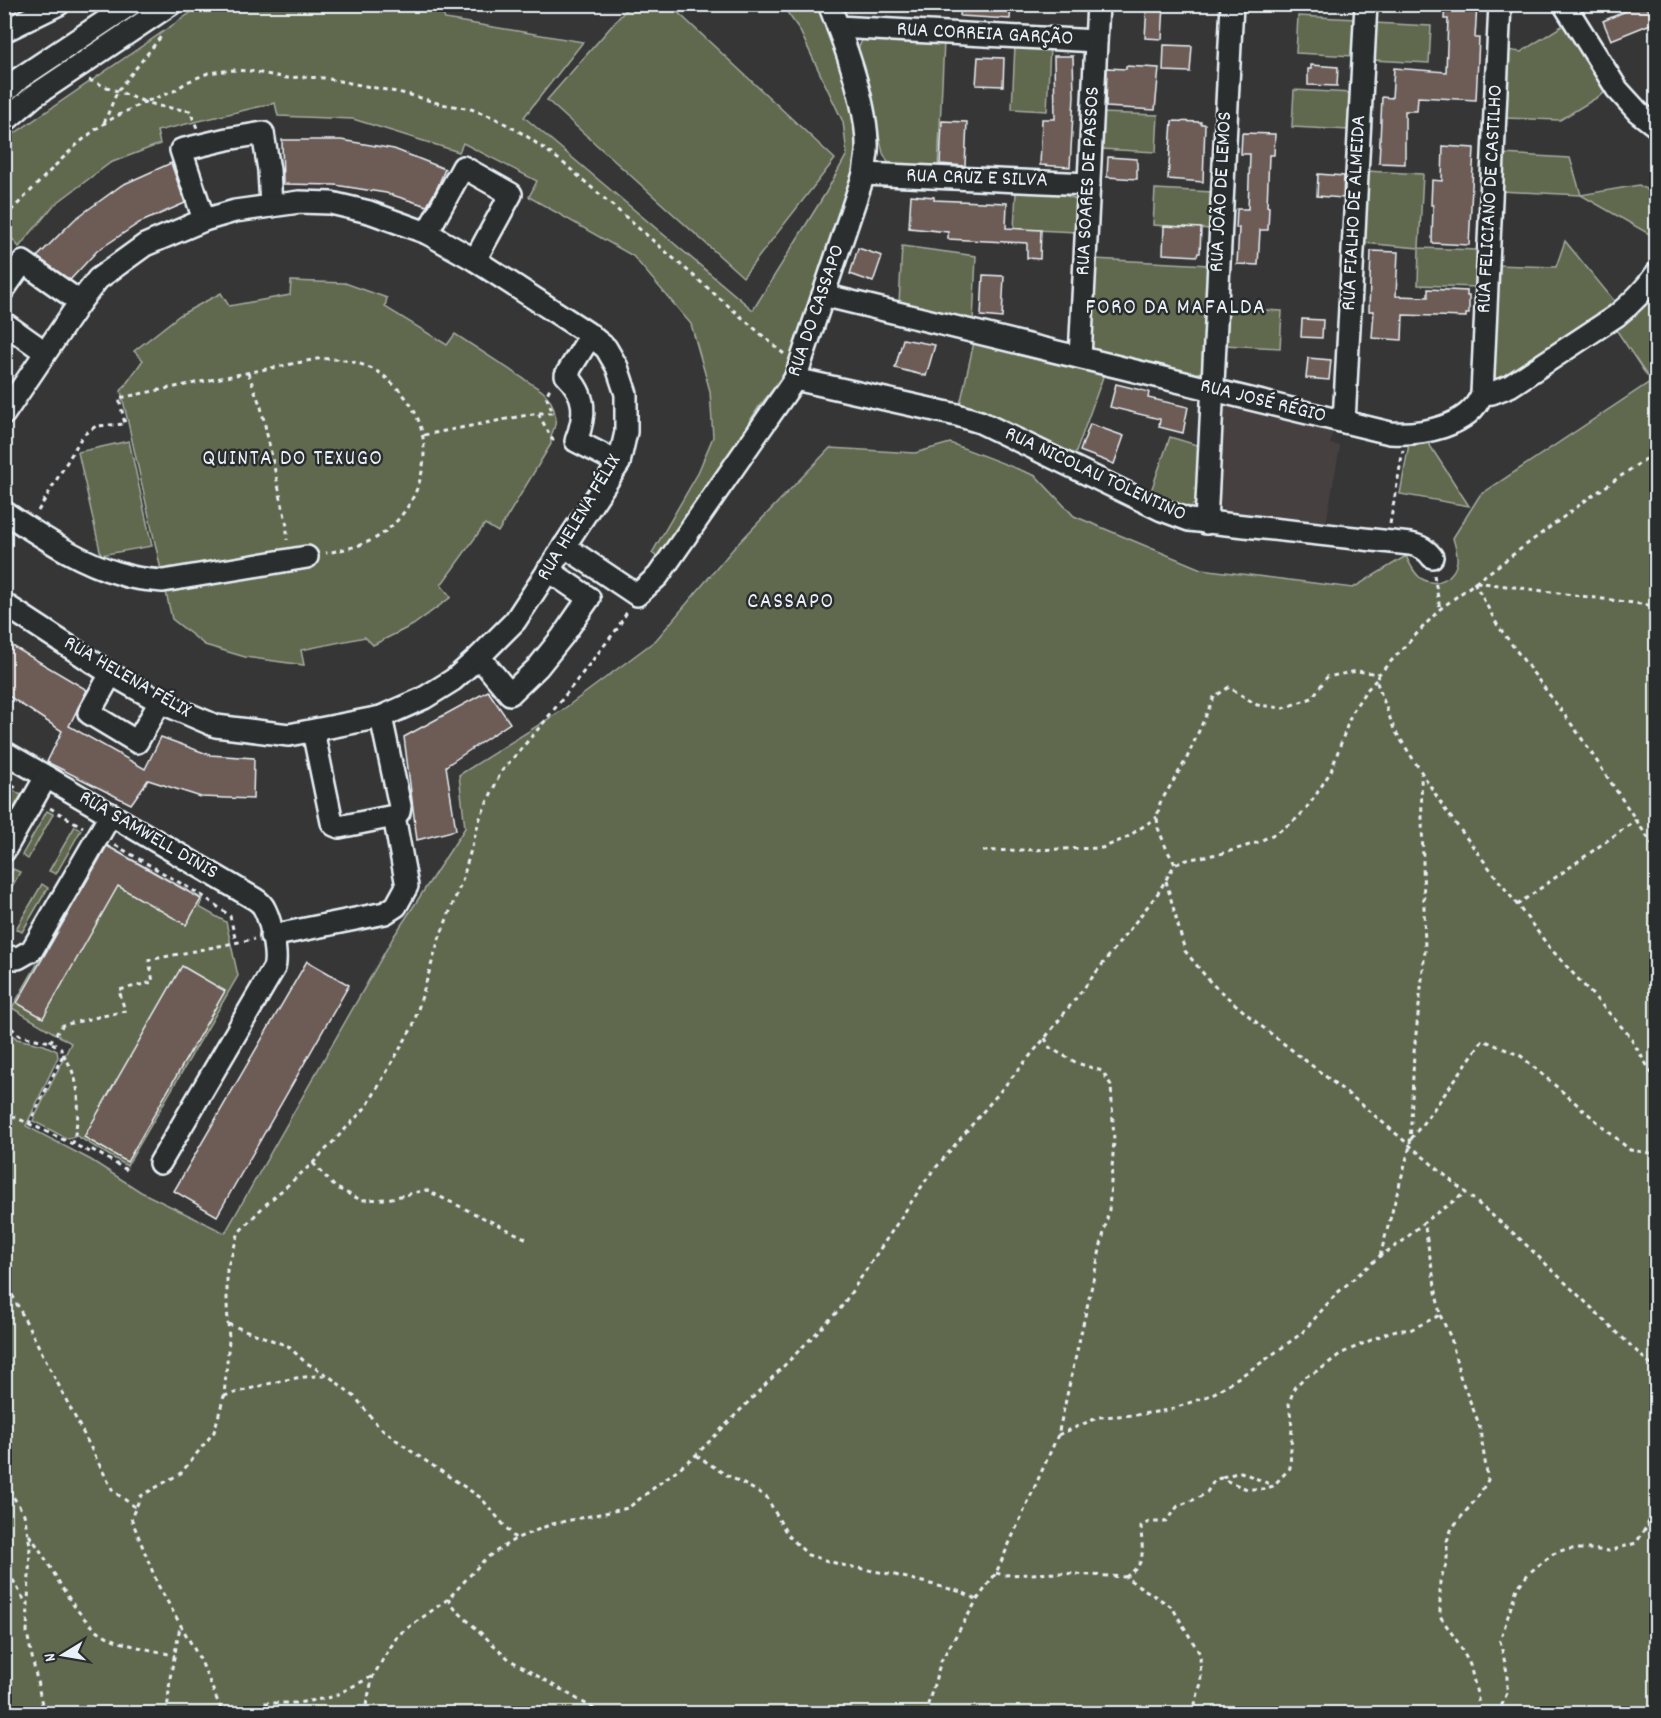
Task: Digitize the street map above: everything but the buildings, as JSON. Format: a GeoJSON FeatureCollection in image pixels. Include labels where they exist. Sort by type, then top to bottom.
{"type":"FeatureCollection","features":[{"type":"Feature","properties":{"kind":"street"},"geometry":{"type":"LineString","coordinates":[[4,31],[59,4]]}},
{"type":"Feature","properties":{"kind":"street"},"geometry":{"type":"LineString","coordinates":[[10,83],[131,4]]}},
{"type":"Feature","properties":{"kind":"street"},"geometry":{"type":"LineString","coordinates":[[4,122],[34,96],[171,4]]}},
{"type":"Feature","properties":{"kind":"street","name":"RUA DO CASSAPO"},"geometry":{"type":"LineString","coordinates":[[637,595],[658,576],[795,379],[864,174],[867,150],[861,104],[848,54],[829,4]]}},
{"type":"Feature","properties":{"kind":"street","name":"RUA SOARES DE PASSOS"},"geometry":{"type":"LineString","coordinates":[[1080,357],[1098,4]]}},
{"type":"Feature","properties":{"kind":"street","name":"RUA JOÃO DE LEMOS"},"geometry":{"type":"LineString","coordinates":[[1206,523],[1232,4]]}},
{"type":"Feature","properties":{"kind":"street","name":"RUA FIALHO DE ALMEIDA"},"geometry":{"type":"LineString","coordinates":[[1344,422],[1366,4]]}},
{"type":"Feature","properties":{"kind":"street","name":"RUA FELICIANO DE CASTILHO"},"geometry":{"type":"LineString","coordinates":[[1482,394],[1500,4]]}},
{"type":"Feature","properties":{"kind":"street"},"geometry":{"type":"LineString","coordinates":[[1564,4],[1617,89],[1638,112],[1656,126]]}},
{"type":"Feature","properties":{"kind":"street","name":"RUA CORREIA GARÇÃO"},"geometry":{"type":"LineString","coordinates":[[838,27],[1096,41]]}},
{"type":"Feature","properties":{"kind":"street"},"geometry":{"type":"LineString","coordinates":[[204,220],[181,150],[204,144],[263,133],[269,170],[271,206]]}},
{"type":"Feature","properties":{"kind":"street"},"geometry":{"type":"LineString","coordinates":[[427,233],[463,167],[511,194],[475,260]]}},
{"type":"Feature","properties":{"kind":"street","name":"RUA CRUZ E SILVA"},"geometry":{"type":"LineString","coordinates":[[864,174],[1089,184]]}},
{"type":"Feature","properties":{"kind":"street","name":"RUA HELENA FÉLIX"},"geometry":{"type":"LineString","coordinates":[[4,414],[98,279],[144,245],[235,210],[299,202],[331,203],[369,212],[427,233],[475,260],[591,335],[606,348],[617,367],[626,394],[626,432],[619,463],[515,621],[453,680],[424,698],[381,717],[282,736],[208,724],[160,702],[111,674],[4,604]]}},
{"type":"Feature","properties":{"kind":"street"},"geometry":{"type":"LineString","coordinates":[[4,289],[23,262],[80,302]]}},
{"type":"Feature","properties":{"kind":"street"},"geometry":{"type":"LineString","coordinates":[[1482,394],[1510,386],[1616,316],[1632,303],[1656,274]]}},
{"type":"Feature","properties":{"kind":"street","name":"RUA JOSÉ RÉGIO"},"geometry":{"type":"LineString","coordinates":[[823,295],[1390,433],[1406,434],[1439,428],[1456,421],[1474,407],[1482,394]]}},
{"type":"Feature","properties":{"kind":"street"},"geometry":{"type":"LineString","coordinates":[[4,323],[45,352]]}},
{"type":"Feature","properties":{"kind":"street"},"geometry":{"type":"LineString","coordinates":[[591,335],[566,375],[575,383],[584,410],[576,441],[619,463]]}},
{"type":"Feature","properties":{"kind":"street","name":"RUA NICOLAU TOLENTINO"},"geometry":{"type":"LineString","coordinates":[[795,379],[980,422],[1162,510],[1189,520],[1387,541],[1418,546],[1432,557]]}},
{"type":"Feature","properties":{"kind":"street"},"geometry":{"type":"LineString","coordinates":[[4,512],[72,555],[121,575],[141,579],[163,581],[297,559]]}},
{"type":"Feature","properties":{"kind":"street"},"geometry":{"type":"LineString","coordinates":[[564,546],[637,595]]}},
{"type":"Feature","properties":{"kind":"street"},"geometry":{"type":"LineString","coordinates":[[479,657],[510,694],[538,667],[562,637],[589,598],[548,570]]}},
{"type":"Feature","properties":{"kind":"street"},"geometry":{"type":"LineString","coordinates":[[111,674],[89,713],[137,742],[160,702]]}},
{"type":"Feature","properties":{"kind":"street"},"geometry":{"type":"LineString","coordinates":[[313,731],[334,825],[339,827],[394,816],[399,812],[400,806],[381,717]]}},
{"type":"Feature","properties":{"kind":"street","name":"RUA SAMWELL DINIS"},"geometry":{"type":"LineString","coordinates":[[4,752],[260,903],[266,913],[272,936],[274,968],[160,1163]]}},
{"type":"Feature","properties":{"kind":"street"},"geometry":{"type":"LineString","coordinates":[[4,851],[46,777]]}},
{"type":"Feature","properties":{"kind":"street"},"geometry":{"type":"LineString","coordinates":[[4,957],[18,958],[32,950],[111,814]]}},
{"type":"Feature","properties":{"kind":"street"},"geometry":{"type":"LineString","coordinates":[[272,936],[385,913],[393,909],[407,886],[394,816]]}},
{"type":"Feature","properties":{"kind":"path"},"geometry":{"type":"LineString","coordinates":[[104,124],[117,92],[168,27]]}},
{"type":"Feature","properties":{"kind":"path"},"geometry":{"type":"LineString","coordinates":[[4,217],[78,145],[104,124],[144,102],[190,111],[204,144]]}},
{"type":"Feature","properties":{"kind":"path"},"geometry":{"type":"LineString","coordinates":[[28,528],[83,435],[96,426],[125,424],[119,398],[316,359],[337,358],[372,368],[387,378],[411,405],[420,422],[425,451],[420,481],[414,496],[396,522],[384,532],[353,548],[297,559],[287,526],[261,407],[248,373]]}},
{"type":"Feature","properties":{"kind":"path"},"geometry":{"type":"LineString","coordinates":[[424,435],[538,413],[553,413],[546,393]]}},
{"type":"Feature","properties":{"kind":"path"},"geometry":{"type":"LineString","coordinates":[[538,413],[552,440]]}},
{"type":"Feature","properties":{"kind":"path"},"geometry":{"type":"LineString","coordinates":[[1387,541],[1406,434]]}},
{"type":"Feature","properties":{"kind":"path"},"geometry":{"type":"LineString","coordinates":[[364,1713],[373,1676],[398,1635],[448,1599],[486,1558],[515,1539],[552,1524],[628,1508],[696,1455],[840,1309],[928,1177],[1045,1038],[1158,893],[1175,864],[1256,843],[1299,818],[1331,771],[1352,712],[1365,692],[1440,609],[1589,498],[1656,454]]}},
{"type":"Feature","properties":{"kind":"path"},"geometry":{"type":"LineString","coordinates":[[1432,557],[1434,583],[1440,609]]}},
{"type":"Feature","properties":{"kind":"path"},"geometry":{"type":"LineString","coordinates":[[1474,582],[1656,606]]}},
{"type":"Feature","properties":{"kind":"path"},"geometry":{"type":"LineString","coordinates":[[1474,582],[1498,626],[1578,732],[1656,850]]}},
{"type":"Feature","properties":{"kind":"path"},"geometry":{"type":"LineString","coordinates":[[229,1713],[220,1707],[201,1661],[158,1585],[131,1518],[141,1496],[181,1473],[214,1432],[224,1396],[229,1340],[227,1269],[239,1232],[264,1206],[313,1163],[367,1106],[413,1026],[439,939],[462,881],[480,818],[501,772],[545,721],[617,629],[637,595]]}},
{"type":"Feature","properties":{"kind":"path"},"geometry":{"type":"LineString","coordinates":[[1175,864],[1158,828],[1156,817],[1160,803],[1186,760],[1214,698],[1229,687],[1257,705],[1283,708],[1312,699],[1327,677],[1357,671],[1379,674]]}},
{"type":"Feature","properties":{"kind":"path"},"geometry":{"type":"LineString","coordinates":[[1376,680],[1394,729],[1446,811],[1550,948],[1628,1034],[1656,1080]]}},
{"type":"Feature","properties":{"kind":"path"},"geometry":{"type":"LineString","coordinates":[[1380,1256],[1410,1146],[1414,1052],[1425,951],[1421,772]]}},
{"type":"Feature","properties":{"kind":"path"},"geometry":{"type":"LineString","coordinates":[[4,781],[206,898],[230,916],[236,942]]}},
{"type":"Feature","properties":{"kind":"path"},"geometry":{"type":"LineString","coordinates":[[983,851],[1102,848],[1126,838],[1156,817]]}},
{"type":"Feature","properties":{"kind":"path"},"geometry":{"type":"LineString","coordinates":[[1517,905],[1636,820]]}},
{"type":"Feature","properties":{"kind":"path"},"geometry":{"type":"LineString","coordinates":[[1166,879],[1185,951],[1212,984],[1256,1022],[1361,1104],[1519,1238],[1656,1370]]}},
{"type":"Feature","properties":{"kind":"path"},"geometry":{"type":"LineString","coordinates":[[50,1042],[63,1025],[125,1011],[119,990],[153,982],[149,960],[272,936]]}},
{"type":"Feature","properties":{"kind":"path"},"geometry":{"type":"LineString","coordinates":[[4,1022],[21,1036],[50,1042],[61,1048],[72,1068],[78,1096],[78,1120],[73,1144]]}},
{"type":"Feature","properties":{"kind":"path"},"geometry":{"type":"LineString","coordinates":[[925,1713],[941,1661],[977,1600],[996,1573],[1058,1436],[1109,1210],[1114,1140],[1111,1085],[1102,1071],[1077,1063],[1050,1048],[1045,1038]]}},
{"type":"Feature","properties":{"kind":"path"},"geometry":{"type":"LineString","coordinates":[[1410,1140],[1440,1102],[1483,1040],[1521,1056],[1630,1150],[1656,1154]]}},
{"type":"Feature","properties":{"kind":"path"},"geometry":{"type":"LineString","coordinates":[[29,1124],[62,1053]]}},
{"type":"Feature","properties":{"kind":"path"},"geometry":{"type":"LineString","coordinates":[[4,1112],[90,1152],[91,1149],[130,1172]]}},
{"type":"Feature","properties":{"kind":"path"},"geometry":{"type":"LineString","coordinates":[[313,1163],[335,1186],[361,1200],[387,1199],[426,1190],[527,1239]]}},
{"type":"Feature","properties":{"kind":"path"},"geometry":{"type":"LineString","coordinates":[[1058,1436],[1099,1417],[1169,1410],[1211,1395],[1302,1333],[1336,1293],[1380,1256],[1403,1241],[1424,1222],[1465,1192]]}},
{"type":"Feature","properties":{"kind":"path"},"geometry":{"type":"LineString","coordinates":[[1424,1222],[1440,1315],[1451,1338],[1460,1376],[1479,1424],[1488,1480],[1477,1498],[1452,1528],[1447,1541],[1447,1562],[1440,1581],[1440,1616],[1470,1665],[1479,1713]]}},
{"type":"Feature","properties":{"kind":"path"},"geometry":{"type":"LineString","coordinates":[[4,1280],[113,1491],[135,1508]]}},
{"type":"Feature","properties":{"kind":"path"},"geometry":{"type":"LineString","coordinates":[[1220,1478],[1247,1489],[1264,1489],[1273,1486],[1290,1468],[1292,1427],[1289,1404],[1294,1388],[1305,1377],[1321,1369],[1340,1354],[1389,1332],[1410,1330],[1440,1315]]}},
{"type":"Feature","properties":{"kind":"path"},"geometry":{"type":"LineString","coordinates":[[228,1324],[288,1346],[305,1362],[329,1376],[356,1398],[378,1426],[481,1498],[515,1539]]}},
{"type":"Feature","properties":{"kind":"path"},"geometry":{"type":"LineString","coordinates":[[224,1396],[287,1380],[310,1376],[329,1376]]}},
{"type":"Feature","properties":{"kind":"path"},"geometry":{"type":"LineString","coordinates":[[696,1455],[723,1473],[766,1496],[787,1534],[808,1555],[962,1592],[977,1600]]}},
{"type":"Feature","properties":{"kind":"path"},"geometry":{"type":"LineString","coordinates":[[1125,1577],[1133,1573],[1141,1560],[1144,1550],[1141,1526],[1149,1522],[1166,1522],[1178,1506],[1207,1492],[1214,1481],[1240,1472],[1273,1486]]}},
{"type":"Feature","properties":{"kind":"path"},"geometry":{"type":"LineString","coordinates":[[4,1482],[24,1514],[30,1545],[27,1633],[44,1713]]}},
{"type":"Feature","properties":{"kind":"path"},"geometry":{"type":"LineString","coordinates":[[1498,1713],[1507,1693],[1508,1672],[1500,1641],[1517,1588],[1529,1573],[1553,1554],[1566,1549],[1609,1551],[1636,1543],[1647,1526],[1656,1504]]}},
{"type":"Feature","properties":{"kind":"path"},"geometry":{"type":"LineString","coordinates":[[1647,1526],[1656,1524]]}},
{"type":"Feature","properties":{"kind":"path"},"geometry":{"type":"LineString","coordinates":[[28,1534],[41,1550],[70,1601],[87,1621],[107,1636],[175,1656]]}},
{"type":"Feature","properties":{"kind":"path"},"geometry":{"type":"LineString","coordinates":[[4,1564],[28,1607]]}},
{"type":"Feature","properties":{"kind":"path"},"geometry":{"type":"LineString","coordinates":[[996,1573],[1004,1575],[1058,1573],[1125,1577],[1172,1606],[1200,1654],[1202,1683],[1195,1704],[1199,1713]]}},
{"type":"Feature","properties":{"kind":"path"},"geometry":{"type":"LineString","coordinates":[[448,1599],[455,1609],[510,1659],[603,1713]]}},
{"type":"Feature","properties":{"kind":"path"},"geometry":{"type":"LineString","coordinates":[[167,1713],[170,1678],[181,1625]]}},
{"type":"Feature","properties":{"kind":"path"},"geometry":{"type":"LineString","coordinates":[[251,1713],[262,1703],[298,1703],[332,1697],[373,1676]]}},
{"type":"Feature","properties":{"kind":"shaded area"},"geometry":{"type":"Polygon","coordinates":[[[1221,403],[1333,431],[1330,444],[1340,446],[1326,523],[1227,513],[1216,502],[1221,403]]]}},
{"type":"Feature","properties":{"kind":"green space"},"geometry":{"type":"Polygon","coordinates":[[[202,5],[439,5],[445,19],[583,42],[524,117],[753,310],[825,194],[847,154],[843,122],[799,29],[782,5],[820,5],[852,102],[858,161],[810,308],[783,378],[760,405],[661,560],[652,553],[697,475],[713,437],[710,391],[691,324],[633,256],[529,197],[537,181],[463,143],[459,152],[353,119],[278,116],[275,103],[157,131],[160,144],[110,163],[54,205],[19,247],[10,236],[5,244],[5,140],[202,5]]]}},
{"type":"Feature","properties":{"kind":"green space"},"geometry":{"type":"Polygon","coordinates":[[[630,5],[670,5],[835,159],[743,277],[547,100],[630,5]]]}},
{"type":"Feature","properties":{"kind":"green space"},"geometry":{"type":"Polygon","coordinates":[[[1298,16],[1356,19],[1354,56],[1296,53],[1298,16]]]}},
{"type":"Feature","properties":{"kind":"green space"},"geometry":{"type":"Polygon","coordinates":[[[1374,23],[1431,26],[1429,63],[1372,60],[1374,23]]]}},
{"type":"Feature","properties":{"kind":"green space"},"geometry":{"type":"Polygon","coordinates":[[[1565,24],[1606,92],[1560,120],[1504,118],[1507,50],[1521,52],[1565,24]]]}},
{"type":"Feature","properties":{"kind":"green space"},"geometry":{"type":"Polygon","coordinates":[[[864,36],[944,41],[938,169],[890,166],[883,153],[858,49],[864,36]]]}},
{"type":"Feature","properties":{"kind":"green space"},"geometry":{"type":"Polygon","coordinates":[[[1015,45],[1050,47],[1047,111],[1012,109],[1015,45]]]}},
{"type":"Feature","properties":{"kind":"green space"},"geometry":{"type":"Polygon","coordinates":[[[1294,90],[1352,93],[1350,130],[1292,127],[1294,90]]]}},
{"type":"Feature","properties":{"kind":"green space"},"geometry":{"type":"Polygon","coordinates":[[[1101,113],[1158,115],[1156,152],[1100,149],[1101,113]]]}},
{"type":"Feature","properties":{"kind":"green space"},"geometry":{"type":"Polygon","coordinates":[[[1502,154],[1570,158],[1581,195],[1500,191],[1502,154]]]}},
{"type":"Feature","properties":{"kind":"green space"},"geometry":{"type":"Polygon","coordinates":[[[1366,171],[1423,174],[1419,248],[1363,243],[1366,171]]]}},
{"type":"Feature","properties":{"kind":"green space"},"geometry":{"type":"Polygon","coordinates":[[[1639,185],[1656,195],[1656,238],[1581,195],[1639,185]]]}},
{"type":"Feature","properties":{"kind":"green space"},"geometry":{"type":"Polygon","coordinates":[[[1155,189],[1213,192],[1211,229],[1153,225],[1155,189]]]}},
{"type":"Feature","properties":{"kind":"green space"},"geometry":{"type":"Polygon","coordinates":[[[1016,192],[1072,197],[1076,200],[1078,207],[1077,232],[1014,229],[1016,192]]]}},
{"type":"Feature","properties":{"kind":"green space"},"geometry":{"type":"Polygon","coordinates":[[[1565,241],[1616,303],[1494,381],[1492,378],[1496,265],[1556,267],[1565,241]]]}},
{"type":"Feature","properties":{"kind":"green space"},"geometry":{"type":"Polygon","coordinates":[[[902,246],[976,256],[973,322],[899,304],[902,246]]]}},
{"type":"Feature","properties":{"kind":"green space"},"geometry":{"type":"Polygon","coordinates":[[[1419,248],[1477,250],[1476,287],[1418,285],[1419,248]]]}},
{"type":"Feature","properties":{"kind":"green space"},"geometry":{"type":"Polygon","coordinates":[[[1094,259],[1209,265],[1204,370],[1193,376],[1095,352],[1090,340],[1094,259]]]}},
{"type":"Feature","properties":{"kind":"green space"},"geometry":{"type":"Polygon","coordinates":[[[291,281],[345,283],[387,298],[385,307],[447,345],[455,334],[541,390],[548,397],[555,415],[551,444],[498,532],[485,524],[441,585],[451,597],[413,625],[373,645],[365,637],[301,650],[304,665],[245,657],[205,645],[172,619],[121,391],[143,360],[134,351],[180,315],[221,293],[229,306],[290,295],[291,281]]]}},
{"type":"Feature","properties":{"kind":"green space"},"geometry":{"type":"Polygon","coordinates":[[[1656,289],[1656,370],[1647,376],[1615,328],[1629,319],[1656,289]]]}},
{"type":"Feature","properties":{"kind":"green space"},"geometry":{"type":"Polygon","coordinates":[[[1226,308],[1282,311],[1280,348],[1224,345],[1226,308]]]}},
{"type":"Feature","properties":{"kind":"green space"},"geometry":{"type":"Polygon","coordinates":[[[974,342],[1104,374],[1075,455],[1004,421],[960,405],[974,342]]]}},
{"type":"Feature","properties":{"kind":"green space"},"geometry":{"type":"Polygon","coordinates":[[[1656,378],[1656,1713],[5,1713],[5,1027],[17,1039],[44,1045],[57,1051],[58,1057],[26,1126],[91,1160],[141,1192],[225,1233],[394,936],[465,828],[459,775],[561,711],[656,640],[733,549],[830,448],[915,453],[950,443],[1036,476],[1074,516],[1201,569],[1353,588],[1406,556],[1419,577],[1434,582],[1449,576],[1456,567],[1457,555],[1453,538],[1480,495],[1656,378]]]}},
{"type":"Feature","properties":{"kind":"green space"},"geometry":{"type":"Polygon","coordinates":[[[1170,437],[1200,446],[1197,502],[1187,509],[1151,491],[1170,437]]]}},
{"type":"Feature","properties":{"kind":"green space"},"geometry":{"type":"Polygon","coordinates":[[[129,441],[152,546],[101,555],[78,452],[129,441]]]}},
{"type":"Feature","properties":{"kind":"green space"},"geometry":{"type":"Polygon","coordinates":[[[1427,441],[1469,506],[1400,494],[1409,444],[1427,441]]]}},
{"type":"Feature","properties":{"kind":"green space"},"geometry":{"type":"Polygon","coordinates":[[[5,785],[21,795],[5,823],[5,785]]]}},
{"type":"Feature","properties":{"kind":"green space"},"geometry":{"type":"Polygon","coordinates":[[[47,811],[53,814],[28,859],[22,855],[47,811]]]}},
{"type":"Feature","properties":{"kind":"green space"},"geometry":{"type":"Polygon","coordinates":[[[75,826],[81,830],[56,874],[49,871],[75,826]]]}},
{"type":"Feature","properties":{"kind":"green space"},"geometry":{"type":"Polygon","coordinates":[[[106,845],[203,899],[199,907],[226,922],[238,976],[127,1166],[77,1136],[68,1139],[33,1121],[71,1043],[12,1008],[106,845]]]}},
{"type":"Feature","properties":{"kind":"green space"},"geometry":{"type":"Polygon","coordinates":[[[13,869],[20,872],[5,899],[5,885],[13,869]]]}},
{"type":"Feature","properties":{"kind":"green space"},"geometry":{"type":"Polygon","coordinates":[[[42,884],[48,888],[22,932],[16,929],[42,884]]]}},
{"type":"Feature","properties":{"kind":"district","name":"FORO DA MAFALDA"},"geometry":{"type":"Point","coordinates":[1176,308]}},
{"type":"Feature","properties":{"kind":"district","name":"QUINTA DO TEXUGO"},"geometry":{"type":"Point","coordinates":[293,459]}},
{"type":"Feature","properties":{"kind":"district","name":"CASSAPO"},"geometry":{"type":"Point","coordinates":[791,602]}}]}
